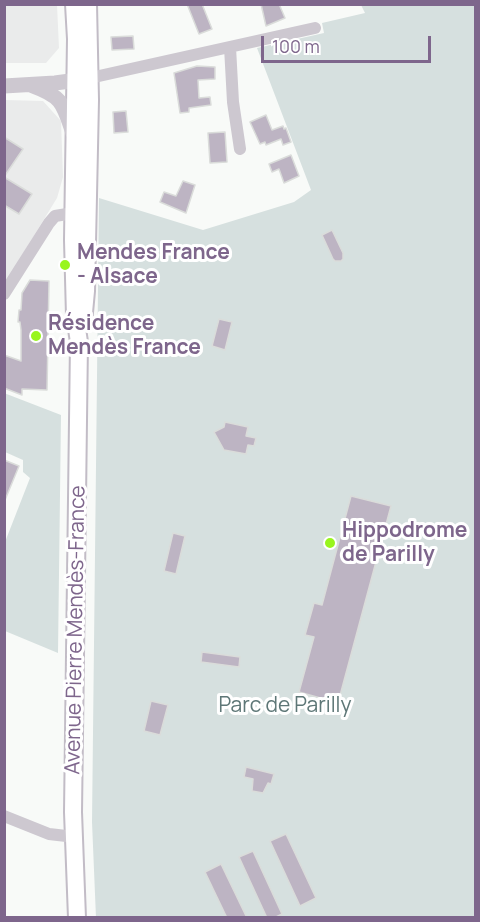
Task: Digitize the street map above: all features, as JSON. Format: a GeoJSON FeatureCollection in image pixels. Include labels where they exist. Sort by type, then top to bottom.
{"type":"FeatureCollection","features":[{"type":"Feature","properties":{"kind":"main road"},"geometry":{"type":"LineString","coordinates":[[74,4],[82,79],[80,317]]}},
{"type":"Feature","properties":{"kind":"main road"},"geometry":{"type":"LineString","coordinates":[[80,317],[73,213],[74,136],[82,79],[88,4]]}},
{"type":"Feature","properties":{"kind":"main road","name":"Avenue Pierre Mendès-France"},"geometry":{"type":"LineString","coordinates":[[77,918],[73,812],[80,317]]}},
{"type":"Feature","properties":{"kind":"street"},"geometry":{"type":"LineString","coordinates":[[4,86],[82,79],[315,28]]}},
{"type":"Feature","properties":{"kind":"street"},"geometry":{"type":"LineString","coordinates":[[230,47],[233,102],[240,149]]}},
{"type":"Feature","properties":{"kind":"street"},"geometry":{"type":"LineString","coordinates":[[27,85],[59,99],[65,109],[74,136]]}},
{"type":"Feature","properties":{"kind":"street"},"geometry":{"type":"LineString","coordinates":[[4,294],[49,223],[55,216],[73,213]]}},
{"type":"Feature","properties":{"kind":"street"},"geometry":{"type":"LineString","coordinates":[[4,816],[49,834],[75,837]]}},
{"type":"Feature","properties":{"kind":"shaded area"},"geometry":{"type":"Polygon","coordinates":[[[5,4],[57,5],[59,48],[46,63],[5,63],[5,4]]]}},
{"type":"Feature","properties":{"kind":"shaded area"},"geometry":{"type":"Polygon","coordinates":[[[5,100],[43,101],[61,121],[63,177],[57,198],[5,283],[5,100]]]}},
{"type":"Feature","properties":{"kind":"green space","name":"Parc de Parilly"},"geometry":{"type":"Polygon","coordinates":[[[361,5],[475,5],[475,917],[96,918],[92,822],[99,198],[203,230],[294,202],[311,190],[257,48],[324,33],[322,23],[365,13],[361,5]]]}},
{"type":"Feature","properties":{"kind":"green space"},"geometry":{"type":"Polygon","coordinates":[[[4,393],[61,415],[58,653],[5,631],[5,542],[30,478],[23,472],[23,460],[5,452],[4,393]]]}},
{"type":"Feature","properties":{"kind":"building"},"geometry":{"type":"Polygon","coordinates":[[[187,4],[202,4],[212,29],[199,34],[187,4]]]}},
{"type":"Feature","properties":{"kind":"building"},"geometry":{"type":"Polygon","coordinates":[[[261,4],[279,4],[285,18],[266,26],[261,4]]]}},
{"type":"Feature","properties":{"kind":"building"},"geometry":{"type":"Polygon","coordinates":[[[133,36],[134,49],[112,50],[111,37],[133,36]]]}},
{"type":"Feature","properties":{"kind":"building"},"geometry":{"type":"Polygon","coordinates":[[[197,66],[215,67],[215,79],[198,80],[199,98],[210,97],[211,105],[189,108],[189,112],[180,113],[174,73],[197,66]]]}},
{"type":"Feature","properties":{"kind":"building"},"geometry":{"type":"Polygon","coordinates":[[[126,111],[128,132],[114,133],[113,112],[126,111]]]}},
{"type":"Feature","properties":{"kind":"building"},"geometry":{"type":"Polygon","coordinates":[[[266,115],[272,130],[283,126],[284,129],[286,128],[291,142],[283,145],[281,139],[266,145],[265,142],[260,144],[250,122],[266,115]]]}},
{"type":"Feature","properties":{"kind":"building"},"geometry":{"type":"Polygon","coordinates":[[[225,132],[227,162],[210,163],[208,133],[225,132]]]}},
{"type":"Feature","properties":{"kind":"building"},"geometry":{"type":"Polygon","coordinates":[[[4,137],[23,149],[4,177],[4,137]]]}},
{"type":"Feature","properties":{"kind":"building"},"geometry":{"type":"Polygon","coordinates":[[[291,155],[299,176],[284,183],[279,169],[272,172],[269,164],[291,155]]]}},
{"type":"Feature","properties":{"kind":"building"},"geometry":{"type":"Polygon","coordinates":[[[4,177],[32,194],[19,214],[4,205],[4,177]]]}},
{"type":"Feature","properties":{"kind":"building"},"geometry":{"type":"Polygon","coordinates":[[[183,181],[195,185],[186,213],[160,202],[164,192],[176,196],[183,181]]]}},
{"type":"Feature","properties":{"kind":"building"},"geometry":{"type":"Polygon","coordinates":[[[332,230],[343,253],[341,261],[333,259],[322,235],[332,230]]]}},
{"type":"Feature","properties":{"kind":"building","name":"Résidence Mendès France"},"geometry":{"type":"Polygon","coordinates":[[[30,280],[49,281],[47,390],[22,389],[22,395],[4,388],[4,355],[21,361],[19,310],[21,310],[22,293],[30,280]]]}},
{"type":"Feature","properties":{"kind":"building"},"geometry":{"type":"Polygon","coordinates":[[[219,319],[232,322],[225,350],[212,346],[219,319]]]}},
{"type":"Feature","properties":{"kind":"building"},"geometry":{"type":"Polygon","coordinates":[[[225,422],[248,427],[246,436],[256,438],[254,446],[248,445],[246,454],[224,450],[214,432],[224,427],[225,422]]]}},
{"type":"Feature","properties":{"kind":"building"},"geometry":{"type":"Polygon","coordinates":[[[4,460],[19,466],[5,500],[4,500],[4,460]]]}},
{"type":"Feature","properties":{"kind":"building"},"geometry":{"type":"Polygon","coordinates":[[[351,496],[391,506],[338,703],[299,692],[314,637],[305,635],[314,603],[322,605],[351,496]]]}},
{"type":"Feature","properties":{"kind":"building"},"geometry":{"type":"Polygon","coordinates":[[[173,533],[185,536],[176,574],[164,571],[173,533]]]}},
{"type":"Feature","properties":{"kind":"building"},"geometry":{"type":"Polygon","coordinates":[[[202,652],[240,657],[239,667],[201,662],[202,652]]]}},
{"type":"Feature","properties":{"kind":"building"},"geometry":{"type":"Polygon","coordinates":[[[151,701],[168,705],[160,735],[144,731],[151,701]]]}},
{"type":"Feature","properties":{"kind":"building"},"geometry":{"type":"Polygon","coordinates":[[[246,767],[274,774],[271,784],[268,783],[263,793],[252,791],[253,779],[244,777],[246,767]]]}},
{"type":"Feature","properties":{"kind":"building"},"geometry":{"type":"Polygon","coordinates":[[[286,834],[316,898],[300,906],[270,841],[286,834]]]}},
{"type":"Feature","properties":{"kind":"building"},"geometry":{"type":"Polygon","coordinates":[[[253,851],[282,914],[274,918],[267,918],[239,857],[253,851]]]}},
{"type":"Feature","properties":{"kind":"building"},"geometry":{"type":"Polygon","coordinates":[[[221,864],[247,918],[227,918],[205,872],[221,864]]]}},
{"type":"Feature","properties":{"kind":"place","name":"Mendes France - Alsace"},"geometry":{"type":"Point","coordinates":[65,265]}},
{"type":"Feature","properties":{"kind":"place","name":"Résidence Mendès France"},"geometry":{"type":"Point","coordinates":[36,336]}},
{"type":"Feature","properties":{"kind":"place","name":"Hippodrome de Parilly"},"geometry":{"type":"Point","coordinates":[330,543]}}]}
